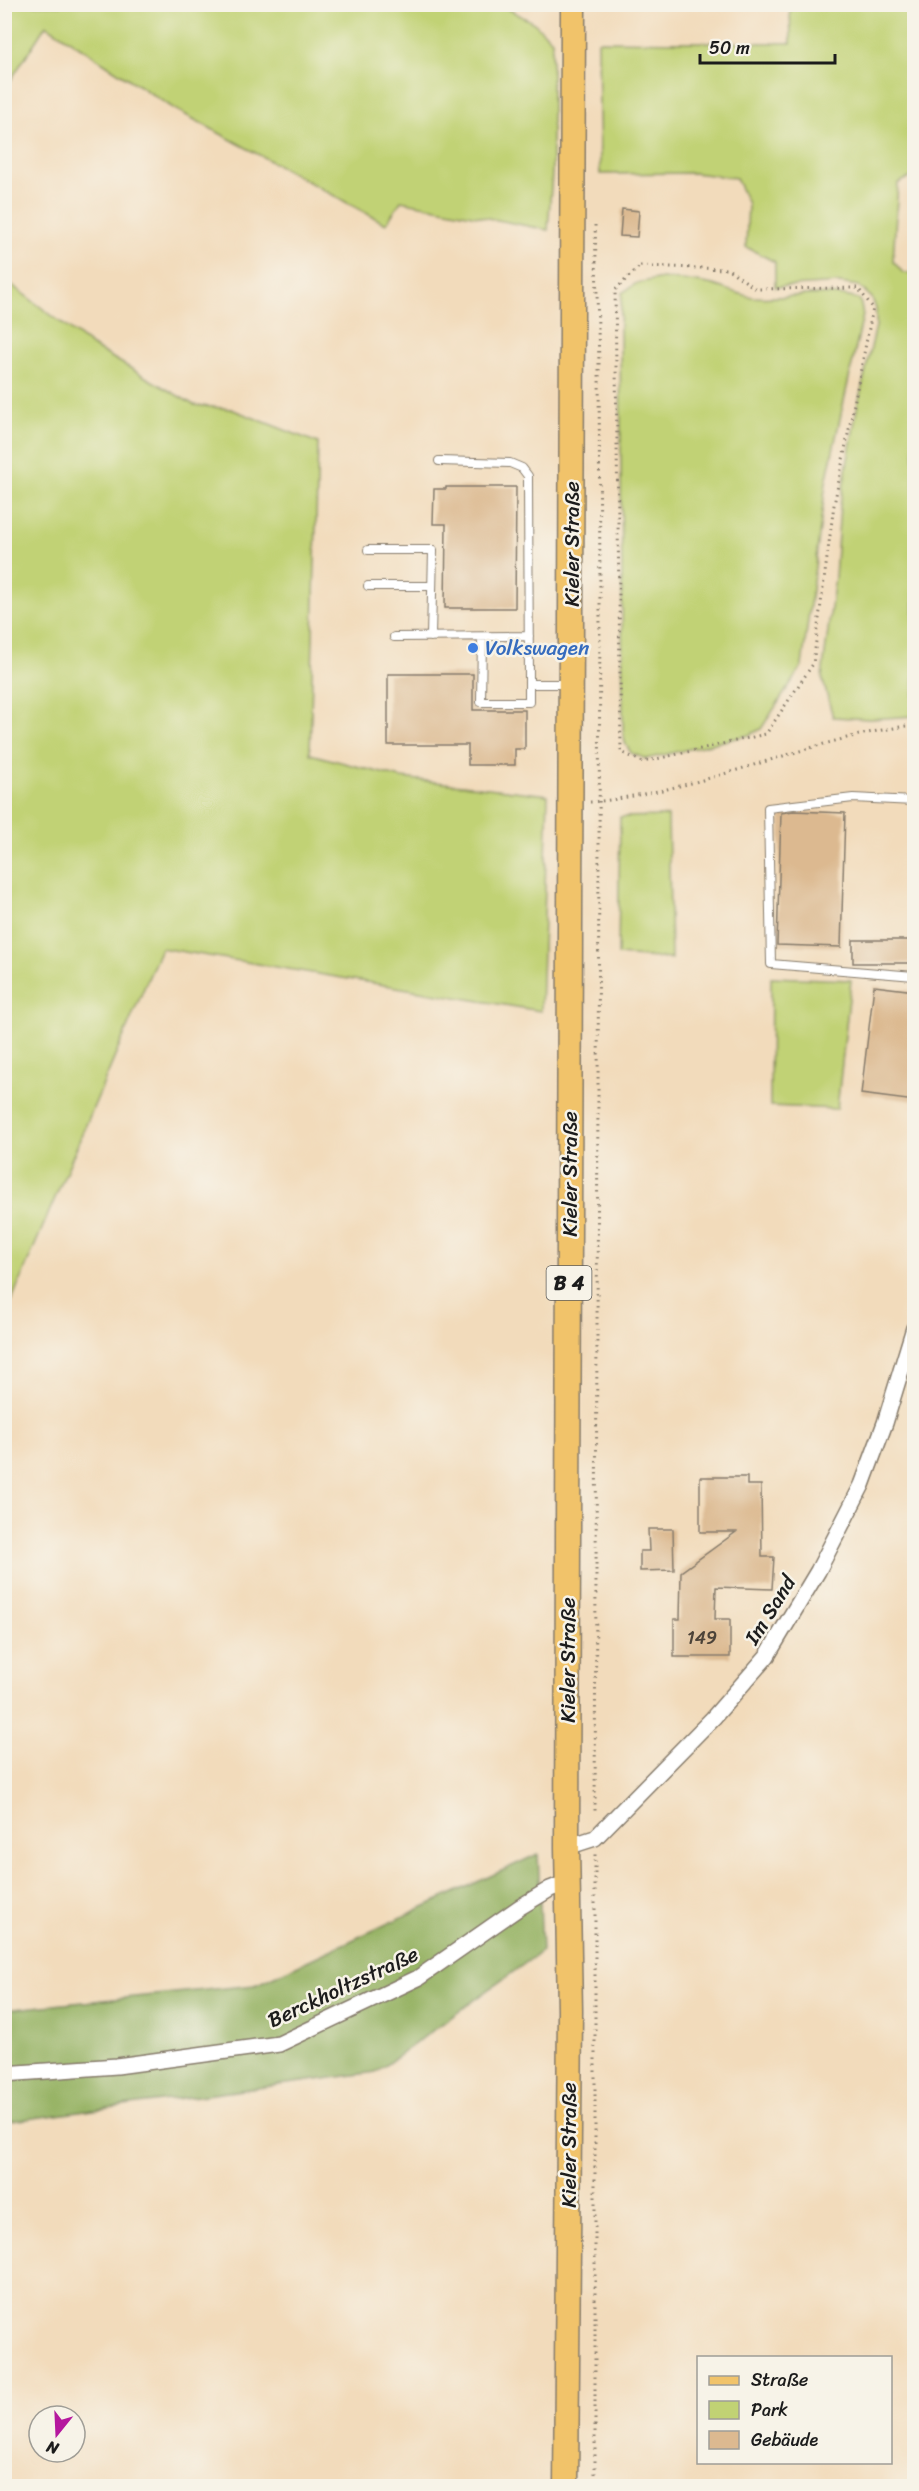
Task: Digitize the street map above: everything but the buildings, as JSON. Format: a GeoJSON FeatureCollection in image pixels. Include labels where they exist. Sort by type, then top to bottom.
{"type":"FeatureCollection","features":[{"type":"Feature","properties":{"kind":"main road","name":"Kieler Straße"},"geometry":{"type":"LineString","coordinates":[[566,2487],[570,2011],[567,1847],[573,4]]}},
{"type":"Feature","properties":{"kind":"street","name":"Im Sand"},"geometry":{"type":"LineString","coordinates":[[567,1847],[595,1838],[713,1718],[767,1656],[818,1571],[862,1485],[885,1424],[914,1332]]}},
{"type":"Feature","properties":{"kind":"street","name":"Berckholtzstraße"},"geometry":{"type":"LineString","coordinates":[[4,2074],[117,2066],[279,2044],[418,1978],[520,1907],[550,1889],[568,1882]]}},
{"type":"Feature","properties":{"kind":"lane"},"geometry":{"type":"LineString","coordinates":[[439,461],[510,463],[522,468],[528,476],[529,702],[481,702],[482,638]]}},
{"type":"Feature","properties":{"kind":"lane"},"geometry":{"type":"LineString","coordinates":[[368,550],[433,550],[432,637]]}},
{"type":"Feature","properties":{"kind":"lane"},"geometry":{"type":"LineString","coordinates":[[368,586],[432,586]]}},
{"type":"Feature","properties":{"kind":"lane"},"geometry":{"type":"LineString","coordinates":[[394,637],[530,636]]}},
{"type":"Feature","properties":{"kind":"lane"},"geometry":{"type":"LineString","coordinates":[[530,684],[571,684]]}},
{"type":"Feature","properties":{"kind":"lane"},"geometry":{"type":"LineString","coordinates":[[915,801],[853,798],[768,808],[771,964],[915,976]]}},
{"type":"Feature","properties":{"kind":"path"},"geometry":{"type":"LineString","coordinates":[[595,225],[599,374],[595,2487]]}},
{"type":"Feature","properties":{"kind":"path"},"geometry":{"type":"LineString","coordinates":[[640,266],[728,268],[756,289],[858,288],[873,308],[834,505],[813,664],[766,734],[643,762],[621,752],[615,290],[640,266]]}},
{"type":"Feature","properties":{"kind":"path"},"geometry":{"type":"LineString","coordinates":[[571,802],[599,801],[693,784],[879,730],[915,725]]}},
{"type":"Feature","properties":{"kind":"green space"},"geometry":{"type":"Polygon","coordinates":[[[4,5],[501,5],[534,23],[552,40],[552,173],[548,230],[401,201],[386,224],[173,108],[46,25],[5,89],[4,5]]]}},
{"type":"Feature","properties":{"kind":"green space"},"geometry":{"type":"Polygon","coordinates":[[[790,5],[914,5],[914,176],[898,183],[893,261],[903,273],[914,273],[914,716],[870,719],[833,717],[822,677],[835,577],[840,505],[857,408],[876,326],[876,309],[872,298],[859,286],[839,283],[775,287],[775,262],[746,247],[748,204],[736,178],[694,173],[600,174],[598,41],[791,43],[790,5]]]}},
{"type":"Feature","properties":{"kind":"green space"},"geometry":{"type":"Polygon","coordinates":[[[662,278],[713,285],[753,297],[834,295],[847,297],[860,300],[863,315],[826,482],[802,666],[761,729],[749,735],[646,759],[631,753],[625,743],[623,732],[620,326],[622,293],[637,283],[662,278]]]}},
{"type":"Feature","properties":{"kind":"green space"},"geometry":{"type":"Polygon","coordinates":[[[5,280],[92,346],[194,405],[231,409],[318,443],[310,754],[401,778],[548,795],[541,1011],[161,948],[5,1316],[5,280]]]}},
{"type":"Feature","properties":{"kind":"green space"},"geometry":{"type":"Polygon","coordinates":[[[668,816],[671,959],[618,955],[620,817],[668,816]]]}},
{"type":"Feature","properties":{"kind":"green space"},"geometry":{"type":"Polygon","coordinates":[[[771,977],[851,980],[837,1109],[770,1106],[771,977]]]}},
{"type":"Feature","properties":{"kind":"green space"},"geometry":{"type":"Polygon","coordinates":[[[538,1854],[542,1951],[376,2072],[5,2122],[4,2010],[255,1985],[538,1854]]]}},
{"type":"Feature","properties":{"kind":"place","name":"Volkswagen"},"geometry":{"type":"Point","coordinates":[473,648]}}]}
